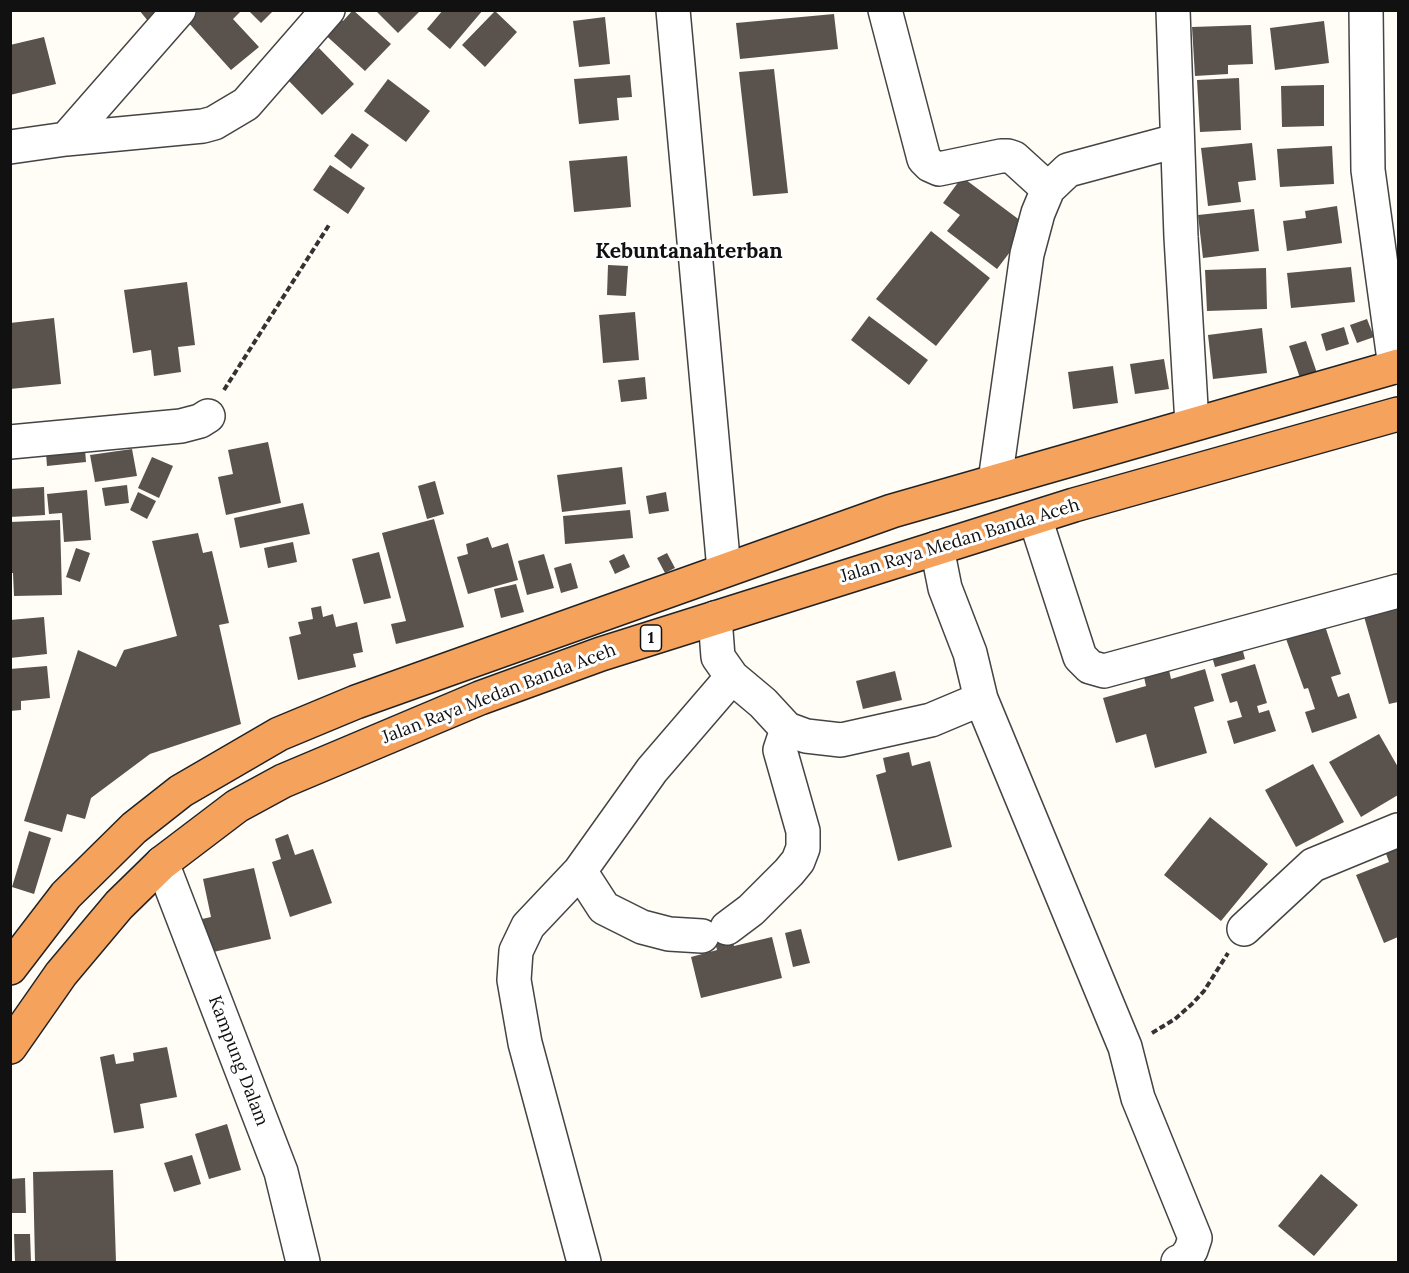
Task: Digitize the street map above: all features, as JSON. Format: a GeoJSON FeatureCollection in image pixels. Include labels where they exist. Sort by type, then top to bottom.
{"type":"FeatureCollection","features":[{"type":"Feature","properties":{"kind":"highway","name":"Jalan Raya Medan Banda Aceh"},"geometry":{"type":"LineString","coordinates":[[10,969],[66,896],[134,828],[181,791],[279,734],[356,702],[892,512],[1397,366]]}},
{"type":"Feature","properties":{"kind":"highway","name":"Jalan Raya Medan Banda Aceh"},"geometry":{"type":"LineString","coordinates":[[10,1047],[61,974],[119,905],[162,863],[237,806],[314,767],[480,698],[601,654],[1074,505],[1398,414]]}},
{"type":"Feature","properties":{"kind":"highway"},"geometry":{"type":"LineString","coordinates":[[1060,462],[1074,505]]}},
{"type":"Feature","properties":{"kind":"street"},"geometry":{"type":"LineString","coordinates":[[66,139],[179,10]]}},
{"type":"Feature","properties":{"kind":"street"},"geometry":{"type":"LineString","coordinates":[[10,147],[66,139],[203,126],[224,118],[246,104],[328,10]]}},
{"type":"Feature","properties":{"kind":"street"},"geometry":{"type":"LineString","coordinates":[[673,10],[724,570]]}},
{"type":"Feature","properties":{"kind":"street"},"geometry":{"type":"LineString","coordinates":[[885,10],[924,159],[939,169],[1008,156],[1014,158],[1048,189]]}},
{"type":"Feature","properties":{"kind":"street"},"geometry":{"type":"LineString","coordinates":[[1173,10],[1176,141],[1192,424]]}},
{"type":"Feature","properties":{"kind":"street"},"geometry":{"type":"LineString","coordinates":[[1366,10],[1368,170],[1397,366]]}},
{"type":"Feature","properties":{"kind":"street"},"geometry":{"type":"LineString","coordinates":[[995,481],[1027,254],[1038,213],[1048,189],[1068,170],[1176,141]]}},
{"type":"Feature","properties":{"kind":"street"},"geometry":{"type":"LineString","coordinates":[[10,442],[181,426],[200,421],[208,416]]}},
{"type":"Feature","properties":{"kind":"street"},"geometry":{"type":"LineString","coordinates":[[1035,518],[1080,657],[1090,667],[1104,670],[1398,591]]}},
{"type":"Feature","properties":{"kind":"street"},"geometry":{"type":"LineString","coordinates":[[937,548],[945,588],[970,653],[981,699],[1125,1047],[1138,1098],[1195,1238],[1183,1262]]}},
{"type":"Feature","properties":{"kind":"street"},"geometry":{"type":"LineString","coordinates":[[715,618],[718,657],[732,677],[763,703],[787,729],[806,736],[841,740],[931,720],[981,699]]}},
{"type":"Feature","properties":{"kind":"street"},"geometry":{"type":"LineString","coordinates":[[584,1263],[525,1043],[514,980],[516,951],[528,926],[580,871],[652,770],[732,677]]}},
{"type":"Feature","properties":{"kind":"street"},"geometry":{"type":"LineString","coordinates":[[580,871],[604,908],[642,927],[669,934],[714,932],[751,910],[789,872],[798,861],[802,848],[803,831],[780,750],[787,729]]}},
{"type":"Feature","properties":{"kind":"street"},"geometry":{"type":"LineString","coordinates":[[1244,929],[1313,865],[1398,830]]}},
{"type":"Feature","properties":{"kind":"street","name":"Kampung Dalam"},"geometry":{"type":"LineString","coordinates":[[162,863],[281,1172],[303,1263]]}},
{"type":"Feature","properties":{"kind":"path"},"geometry":{"type":"LineString","coordinates":[[208,416],[329,225]]}},
{"type":"Feature","properties":{"kind":"path"},"geometry":{"type":"LineString","coordinates":[[1125,1047],[1175,1019],[1192,1004],[1204,991],[1244,929]]}},
{"type":"Feature","properties":{"kind":"building"},"geometry":{"type":"Polygon","coordinates":[[[139,10],[160,10],[148,21],[139,10]]]}},
{"type":"Feature","properties":{"kind":"building"},"geometry":{"type":"Polygon","coordinates":[[[197,10],[242,10],[233,19],[259,47],[231,70],[186,20],[197,10]]]}},
{"type":"Feature","properties":{"kind":"building"},"geometry":{"type":"Polygon","coordinates":[[[248,10],[274,10],[261,23],[248,10]]]}},
{"type":"Feature","properties":{"kind":"building"},"geometry":{"type":"Polygon","coordinates":[[[353,10],[391,44],[365,71],[320,30],[335,13],[343,21],[353,10]]]}},
{"type":"Feature","properties":{"kind":"building"},"geometry":{"type":"Polygon","coordinates":[[[375,10],[421,10],[398,33],[375,10]]]}},
{"type":"Feature","properties":{"kind":"building"},"geometry":{"type":"Polygon","coordinates":[[[443,10],[483,10],[450,49],[427,29],[443,10]]]}},
{"type":"Feature","properties":{"kind":"building"},"geometry":{"type":"Polygon","coordinates":[[[495,11],[517,32],[485,67],[462,45],[495,11]]]}},
{"type":"Feature","properties":{"kind":"building"},"geometry":{"type":"Polygon","coordinates":[[[834,14],[838,49],[740,59],[736,23],[834,14]]]}},
{"type":"Feature","properties":{"kind":"building"},"geometry":{"type":"Polygon","coordinates":[[[605,17],[610,64],[579,67],[573,21],[605,17]]]}},
{"type":"Feature","properties":{"kind":"building"},"geometry":{"type":"Polygon","coordinates":[[[1324,21],[1329,63],[1275,70],[1270,28],[1324,21]]]}},
{"type":"Feature","properties":{"kind":"building"},"geometry":{"type":"Polygon","coordinates":[[[1251,25],[1253,64],[1228,65],[1228,74],[1195,76],[1192,27],[1251,25]]]}},
{"type":"Feature","properties":{"kind":"building"},"geometry":{"type":"Polygon","coordinates":[[[44,37],[56,84],[10,95],[10,45],[44,37]]]}},
{"type":"Feature","properties":{"kind":"building"},"geometry":{"type":"Polygon","coordinates":[[[319,48],[354,84],[322,115],[287,79],[319,48]]]}},
{"type":"Feature","properties":{"kind":"building"},"geometry":{"type":"Polygon","coordinates":[[[774,69],[788,193],[753,196],[739,72],[774,69]]]}},
{"type":"Feature","properties":{"kind":"building"},"geometry":{"type":"Polygon","coordinates":[[[630,75],[632,97],[617,98],[619,120],[579,124],[574,79],[630,75]]]}},
{"type":"Feature","properties":{"kind":"building"},"geometry":{"type":"Polygon","coordinates":[[[1239,78],[1241,130],[1200,132],[1197,80],[1239,78]]]}},
{"type":"Feature","properties":{"kind":"building"},"geometry":{"type":"Polygon","coordinates":[[[388,79],[430,111],[406,142],[364,111],[388,79]]]}},
{"type":"Feature","properties":{"kind":"building"},"geometry":{"type":"Polygon","coordinates":[[[1324,85],[1324,126],[1282,127],[1281,86],[1324,85]]]}},
{"type":"Feature","properties":{"kind":"building"},"geometry":{"type":"Polygon","coordinates":[[[352,133],[369,145],[351,169],[334,156],[352,133]]]}},
{"type":"Feature","properties":{"kind":"building"},"geometry":{"type":"Polygon","coordinates":[[[1252,143],[1256,180],[1238,182],[1241,202],[1208,206],[1201,148],[1252,143]]]}},
{"type":"Feature","properties":{"kind":"building"},"geometry":{"type":"Polygon","coordinates":[[[1332,146],[1334,184],[1280,187],[1277,149],[1332,146]]]}},
{"type":"Feature","properties":{"kind":"building"},"geometry":{"type":"Polygon","coordinates":[[[627,156],[631,207],[574,212],[569,161],[627,156]]]}},
{"type":"Feature","properties":{"kind":"building"},"geometry":{"type":"Polygon","coordinates":[[[330,165],[365,188],[348,214],[313,190],[330,165]]]}},
{"type":"Feature","properties":{"kind":"building"},"geometry":{"type":"Polygon","coordinates":[[[962,177],[1029,227],[997,269],[947,231],[960,215],[943,203],[962,177]]]}},
{"type":"Feature","properties":{"kind":"building"},"geometry":{"type":"Polygon","coordinates":[[[1337,206],[1342,243],[1287,251],[1283,221],[1306,218],[1305,211],[1337,206]]]}},
{"type":"Feature","properties":{"kind":"building"},"geometry":{"type":"Polygon","coordinates":[[[1254,209],[1259,251],[1203,258],[1198,215],[1254,209]]]}},
{"type":"Feature","properties":{"kind":"building"},"geometry":{"type":"Polygon","coordinates":[[[931,231],[990,278],[936,346],[876,299],[931,231]]]}},
{"type":"Feature","properties":{"kind":"building"},"geometry":{"type":"Polygon","coordinates":[[[608,265],[628,266],[626,296],[607,295],[608,265]]]}},
{"type":"Feature","properties":{"kind":"building"},"geometry":{"type":"Polygon","coordinates":[[[1351,267],[1355,302],[1291,308],[1287,273],[1351,267]]]}},
{"type":"Feature","properties":{"kind":"building"},"geometry":{"type":"Polygon","coordinates":[[[1266,268],[1267,309],[1207,311],[1205,270],[1266,268]]]}},
{"type":"Feature","properties":{"kind":"building"},"geometry":{"type":"Polygon","coordinates":[[[187,282],[195,345],[178,347],[181,372],[154,376],[151,350],[133,353],[124,290],[187,282]]]}},
{"type":"Feature","properties":{"kind":"building"},"geometry":{"type":"Polygon","coordinates":[[[635,312],[639,360],[603,363],[599,315],[635,312]]]}},
{"type":"Feature","properties":{"kind":"building"},"geometry":{"type":"Polygon","coordinates":[[[869,316],[928,360],[909,385],[851,340],[869,316]]]}},
{"type":"Feature","properties":{"kind":"building"},"geometry":{"type":"Polygon","coordinates":[[[54,318],[61,384],[10,389],[10,323],[54,318]]]}},
{"type":"Feature","properties":{"kind":"building"},"geometry":{"type":"Polygon","coordinates":[[[1367,319],[1374,337],[1357,343],[1350,325],[1367,319]]]}},
{"type":"Feature","properties":{"kind":"building"},"geometry":{"type":"Polygon","coordinates":[[[1344,327],[1349,344],[1326,351],[1321,334],[1344,327]]]}},
{"type":"Feature","properties":{"kind":"building"},"geometry":{"type":"Polygon","coordinates":[[[1262,328],[1267,373],[1213,379],[1208,335],[1262,328]]]}},
{"type":"Feature","properties":{"kind":"building"},"geometry":{"type":"Polygon","coordinates":[[[1306,341],[1317,373],[1300,378],[1289,346],[1306,341]]]}},
{"type":"Feature","properties":{"kind":"building"},"geometry":{"type":"Polygon","coordinates":[[[1164,359],[1169,389],[1135,394],[1130,364],[1164,359]]]}},
{"type":"Feature","properties":{"kind":"building"},"geometry":{"type":"Polygon","coordinates":[[[1113,366],[1118,403],[1073,409],[1068,372],[1113,366]]]}},
{"type":"Feature","properties":{"kind":"building"},"geometry":{"type":"Polygon","coordinates":[[[645,377],[647,399],[621,402],[618,380],[645,377]]]}},
{"type":"Feature","properties":{"kind":"building"},"geometry":{"type":"Polygon","coordinates":[[[268,442],[281,503],[226,515],[218,477],[233,474],[228,450],[268,442]]]}},
{"type":"Feature","properties":{"kind":"building"},"geometry":{"type":"Polygon","coordinates":[[[85,449],[86,462],[47,466],[46,453],[85,449]]]}},
{"type":"Feature","properties":{"kind":"building"},"geometry":{"type":"Polygon","coordinates":[[[132,449],[137,476],[95,482],[90,455],[132,449]]]}},
{"type":"Feature","properties":{"kind":"building"},"geometry":{"type":"Polygon","coordinates":[[[152,457],[173,466],[159,498],[138,488],[152,457]]]}},
{"type":"Feature","properties":{"kind":"building"},"geometry":{"type":"Polygon","coordinates":[[[622,467],[626,504],[562,512],[557,475],[622,467]]]}},
{"type":"Feature","properties":{"kind":"building"},"geometry":{"type":"Polygon","coordinates":[[[435,481],[444,514],[427,519],[418,486],[435,481]]]}},
{"type":"Feature","properties":{"kind":"building"},"geometry":{"type":"Polygon","coordinates":[[[127,485],[129,503],[105,506],[102,488],[127,485]]]}},
{"type":"Feature","properties":{"kind":"building"},"geometry":{"type":"Polygon","coordinates":[[[44,487],[45,515],[10,517],[10,489],[44,487]]]}},
{"type":"Feature","properties":{"kind":"building"},"geometry":{"type":"Polygon","coordinates":[[[87,490],[91,540],[64,542],[62,513],[49,514],[47,494],[87,490]]]}},
{"type":"Feature","properties":{"kind":"building"},"geometry":{"type":"Polygon","coordinates":[[[138,492],[156,501],[147,519],[130,510],[138,492]]]}},
{"type":"Feature","properties":{"kind":"building"},"geometry":{"type":"Polygon","coordinates":[[[666,492],[669,511],[649,514],[646,496],[666,492]]]}},
{"type":"Feature","properties":{"kind":"building"},"geometry":{"type":"Polygon","coordinates":[[[303,503],[310,534],[240,548],[234,518],[303,503]]]}},
{"type":"Feature","properties":{"kind":"building"},"geometry":{"type":"Polygon","coordinates":[[[630,510],[633,538],[565,544],[563,516],[630,510]]]}},
{"type":"Feature","properties":{"kind":"building"},"geometry":{"type":"Polygon","coordinates":[[[434,519],[464,627],[396,644],[391,624],[406,621],[382,533],[434,519]]]}},
{"type":"Feature","properties":{"kind":"building"},"geometry":{"type":"Polygon","coordinates":[[[60,520],[62,595],[14,596],[13,573],[10,573],[10,522],[60,520]]]}},
{"type":"Feature","properties":{"kind":"building"},"geometry":{"type":"Polygon","coordinates":[[[198,533],[203,553],[212,551],[229,623],[219,625],[241,724],[150,754],[91,798],[85,819],[67,814],[62,832],[24,821],[78,650],[116,667],[124,650],[177,636],[152,541],[198,533]]]}},
{"type":"Feature","properties":{"kind":"building"},"geometry":{"type":"Polygon","coordinates":[[[488,537],[492,548],[508,543],[518,580],[468,594],[457,557],[468,554],[466,544],[488,537]]]}},
{"type":"Feature","properties":{"kind":"building"},"geometry":{"type":"Polygon","coordinates":[[[293,542],[297,562],[268,568],[264,548],[293,542]]]}},
{"type":"Feature","properties":{"kind":"building"},"geometry":{"type":"Polygon","coordinates":[[[76,548],[90,553],[80,582],[66,577],[76,548]]]}},
{"type":"Feature","properties":{"kind":"building"},"geometry":{"type":"Polygon","coordinates":[[[379,552],[391,598],[364,604],[352,559],[379,552]]]}},
{"type":"Feature","properties":{"kind":"building"},"geometry":{"type":"Polygon","coordinates":[[[667,553],[675,568],[665,573],[657,558],[667,553]]]}},
{"type":"Feature","properties":{"kind":"building"},"geometry":{"type":"Polygon","coordinates":[[[544,554],[554,588],[527,595],[518,561],[544,554]]]}},
{"type":"Feature","properties":{"kind":"building"},"geometry":{"type":"Polygon","coordinates":[[[624,554],[630,567],[615,574],[609,561],[624,554]]]}},
{"type":"Feature","properties":{"kind":"building"},"geometry":{"type":"Polygon","coordinates":[[[571,563],[578,588],[561,593],[554,568],[571,563]]]}},
{"type":"Feature","properties":{"kind":"building"},"geometry":{"type":"Polygon","coordinates":[[[516,584],[524,612],[501,618],[494,589],[516,584]]]}},
{"type":"Feature","properties":{"kind":"building"},"geometry":{"type":"Polygon","coordinates":[[[1398,603],[1398,702],[1389,704],[1363,613],[1398,603]]]}},
{"type":"Feature","properties":{"kind":"building"},"geometry":{"type":"Polygon","coordinates":[[[321,606],[323,617],[333,614],[336,627],[357,622],[363,652],[353,654],[356,667],[298,680],[289,637],[301,634],[298,622],[313,619],[311,608],[321,606]]]}},
{"type":"Feature","properties":{"kind":"building"},"geometry":{"type":"Polygon","coordinates":[[[44,617],[47,654],[10,658],[10,620],[44,617]]]}},
{"type":"Feature","properties":{"kind":"building"},"geometry":{"type":"Polygon","coordinates":[[[1324,623],[1341,674],[1331,677],[1338,697],[1349,693],[1357,718],[1312,733],[1305,712],[1315,709],[1308,688],[1304,689],[1285,636],[1324,623]]]}},
{"type":"Feature","properties":{"kind":"building"},"geometry":{"type":"Polygon","coordinates":[[[1241,644],[1245,659],[1215,667],[1211,653],[1241,644]]]}},
{"type":"Feature","properties":{"kind":"building"},"geometry":{"type":"Polygon","coordinates":[[[1255,664],[1267,703],[1257,706],[1259,713],[1269,710],[1276,731],[1234,744],[1227,721],[1242,717],[1237,701],[1230,703],[1221,674],[1255,664]]]}},
{"type":"Feature","properties":{"kind":"building"},"geometry":{"type":"Polygon","coordinates":[[[47,666],[50,698],[21,701],[21,710],[10,711],[10,669],[47,666]]]}},
{"type":"Feature","properties":{"kind":"building"},"geometry":{"type":"Polygon","coordinates":[[[1205,669],[1214,701],[1194,707],[1207,753],[1155,768],[1146,734],[1116,743],[1103,698],[1146,686],[1144,677],[1169,670],[1171,679],[1205,669]]]}},
{"type":"Feature","properties":{"kind":"building"},"geometry":{"type":"Polygon","coordinates":[[[895,671],[902,700],[863,709],[856,681],[895,671]]]}},
{"type":"Feature","properties":{"kind":"building"},"geometry":{"type":"Polygon","coordinates":[[[1379,734],[1398,767],[1398,795],[1361,817],[1329,762],[1379,734]]]}},
{"type":"Feature","properties":{"kind":"building"},"geometry":{"type":"Polygon","coordinates":[[[909,752],[912,766],[930,761],[952,847],[898,861],[876,775],[886,772],[883,758],[909,752]]]}},
{"type":"Feature","properties":{"kind":"building"},"geometry":{"type":"Polygon","coordinates":[[[1313,764],[1344,822],[1296,847],[1265,790],[1313,764]]]}},
{"type":"Feature","properties":{"kind":"building"},"geometry":{"type":"Polygon","coordinates":[[[1210,817],[1268,864],[1221,921],[1164,875],[1210,817]]]}},
{"type":"Feature","properties":{"kind":"building"},"geometry":{"type":"Polygon","coordinates":[[[29,831],[51,838],[34,894],[12,887],[29,831]]]}},
{"type":"Feature","properties":{"kind":"building"},"geometry":{"type":"Polygon","coordinates":[[[288,834],[295,855],[313,849],[332,903],[290,917],[272,862],[281,859],[275,839],[288,834]]]}},
{"type":"Feature","properties":{"kind":"building"},"geometry":{"type":"Polygon","coordinates":[[[1398,845],[1398,937],[1384,943],[1356,875],[1389,862],[1385,851],[1398,845]]]}},
{"type":"Feature","properties":{"kind":"building"},"geometry":{"type":"Polygon","coordinates":[[[254,868],[271,939],[209,953],[202,919],[211,917],[203,879],[254,868]]]}},
{"type":"Feature","properties":{"kind":"building"},"geometry":{"type":"Polygon","coordinates":[[[801,929],[810,963],[793,967],[785,933],[801,929]]]}},
{"type":"Feature","properties":{"kind":"building"},"geometry":{"type":"Polygon","coordinates":[[[731,934],[734,946],[772,937],[782,978],[701,998],[691,957],[717,950],[714,938],[731,934]]]}},
{"type":"Feature","properties":{"kind":"building"},"geometry":{"type":"Polygon","coordinates":[[[167,1047],[177,1097],[140,1104],[144,1128],[114,1133],[100,1057],[114,1054],[116,1064],[134,1061],[133,1053],[167,1047]]]}},
{"type":"Feature","properties":{"kind":"building"},"geometry":{"type":"Polygon","coordinates":[[[227,1124],[241,1170],[209,1179],[195,1134],[227,1124]]]}},
{"type":"Feature","properties":{"kind":"building"},"geometry":{"type":"Polygon","coordinates":[[[192,1155],[201,1184],[174,1192],[164,1163],[192,1155]]]}},
{"type":"Feature","properties":{"kind":"building"},"geometry":{"type":"Polygon","coordinates":[[[113,1170],[116,1262],[35,1262],[33,1172],[113,1170]]]}},
{"type":"Feature","properties":{"kind":"building"},"geometry":{"type":"Polygon","coordinates":[[[1321,1174],[1358,1205],[1314,1256],[1278,1226],[1321,1174]]]}},
{"type":"Feature","properties":{"kind":"building"},"geometry":{"type":"Polygon","coordinates":[[[25,1178],[26,1213],[10,1213],[10,1179],[25,1178]]]}},
{"type":"Feature","properties":{"kind":"building"},"geometry":{"type":"Polygon","coordinates":[[[14,1234],[30,1234],[31,1262],[15,1262],[14,1234]]]}},
{"type":"Feature","properties":{"kind":"district","name":"Kebuntanahterban"},"geometry":{"type":"Point","coordinates":[689,252]}}]}
